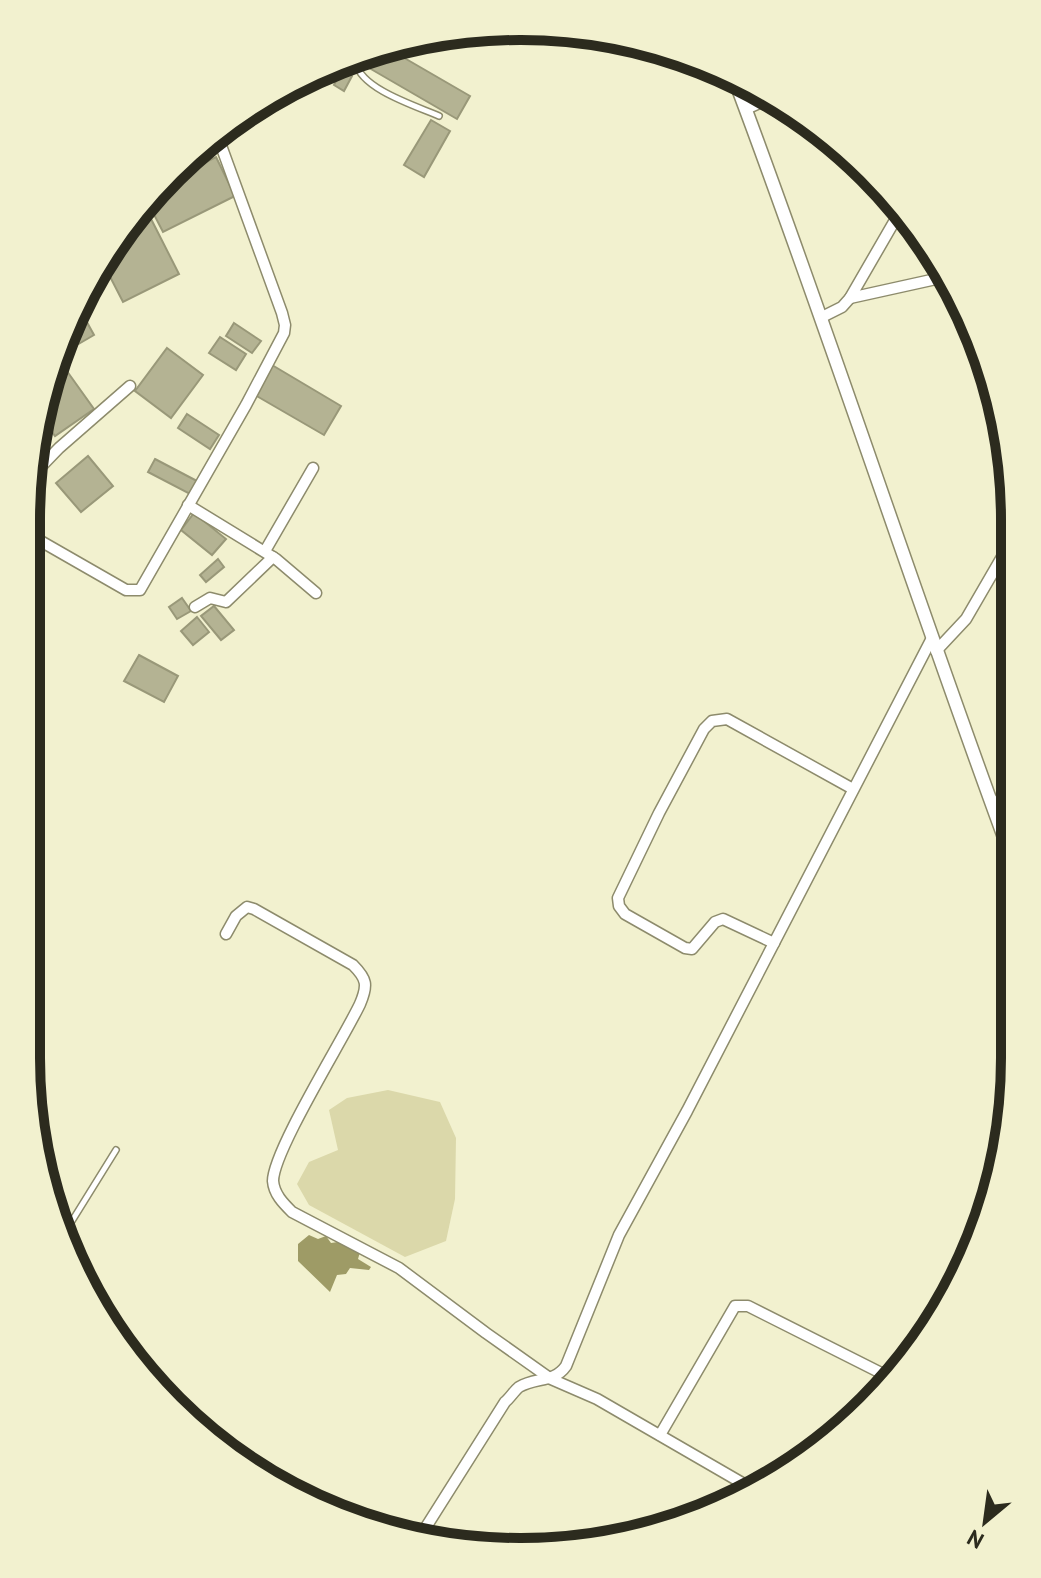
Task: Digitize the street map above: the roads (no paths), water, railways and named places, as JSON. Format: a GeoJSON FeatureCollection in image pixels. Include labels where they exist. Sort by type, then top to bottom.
{"type":"FeatureCollection","features":[{"type":"Feature","properties":{"kind":"street"},"geometry":{"type":"LineString","coordinates":[[740,93],[822,317],[1001,828]]}},
{"type":"Feature","properties":{"kind":"street"},"geometry":{"type":"LineString","coordinates":[[746,109],[759,103]]}},
{"type":"Feature","properties":{"kind":"street"},"geometry":{"type":"LineString","coordinates":[[40,540],[134,592],[144,585],[284,333],[285,325],[221,145]]}},
{"type":"Feature","properties":{"kind":"street"},"geometry":{"type":"LineString","coordinates":[[822,317],[842,307],[850,298],[895,220]]}},
{"type":"Feature","properties":{"kind":"street"},"geometry":{"type":"LineString","coordinates":[[850,298],[936,279]]}},
{"type":"Feature","properties":{"kind":"street"},"geometry":{"type":"LineString","coordinates":[[43,464],[130,386]]}},
{"type":"Feature","properties":{"kind":"street"},"geometry":{"type":"LineString","coordinates":[[195,607],[210,598],[226,602],[269,554],[313,468]]}},
{"type":"Feature","properties":{"kind":"street"},"geometry":{"type":"LineString","coordinates":[[188,505],[269,554],[316,593]]}},
{"type":"Feature","properties":{"kind":"street"},"geometry":{"type":"LineString","coordinates":[[425,1529],[505,1402],[519,1387],[551,1379],[561,1374],[566,1366],[619,1235],[853,789],[934,644],[966,619],[1001,559]]}},
{"type":"Feature","properties":{"kind":"street"},"geometry":{"type":"LineString","coordinates":[[774,943],[723,919],[715,922],[692,949],[685,948],[625,914],[618,898],[659,813],[704,729],[712,721],[727,719],[853,789]]}},
{"type":"Feature","properties":{"kind":"street"},"geometry":{"type":"LineString","coordinates":[[226,934],[242,909],[254,909],[353,965],[367,985],[353,1019],[288,1137],[274,1172],[276,1194],[292,1212],[399,1268],[551,1379],[597,1399],[743,1483]]}},
{"type":"Feature","properties":{"kind":"street"},"geometry":{"type":"LineString","coordinates":[[660,1435],[735,1306],[748,1306],[882,1374]]}},
{"type":"Feature","properties":{"kind":"lane"},"geometry":{"type":"LineString","coordinates":[[357,69],[371,85],[439,116]]}},
{"type":"Feature","properties":{"kind":"lane"},"geometry":{"type":"LineString","coordinates":[[993,806],[1001,792]]}},
{"type":"Feature","properties":{"kind":"lane"},"geometry":{"type":"LineString","coordinates":[[70,1224],[116,1150]]}}]}
